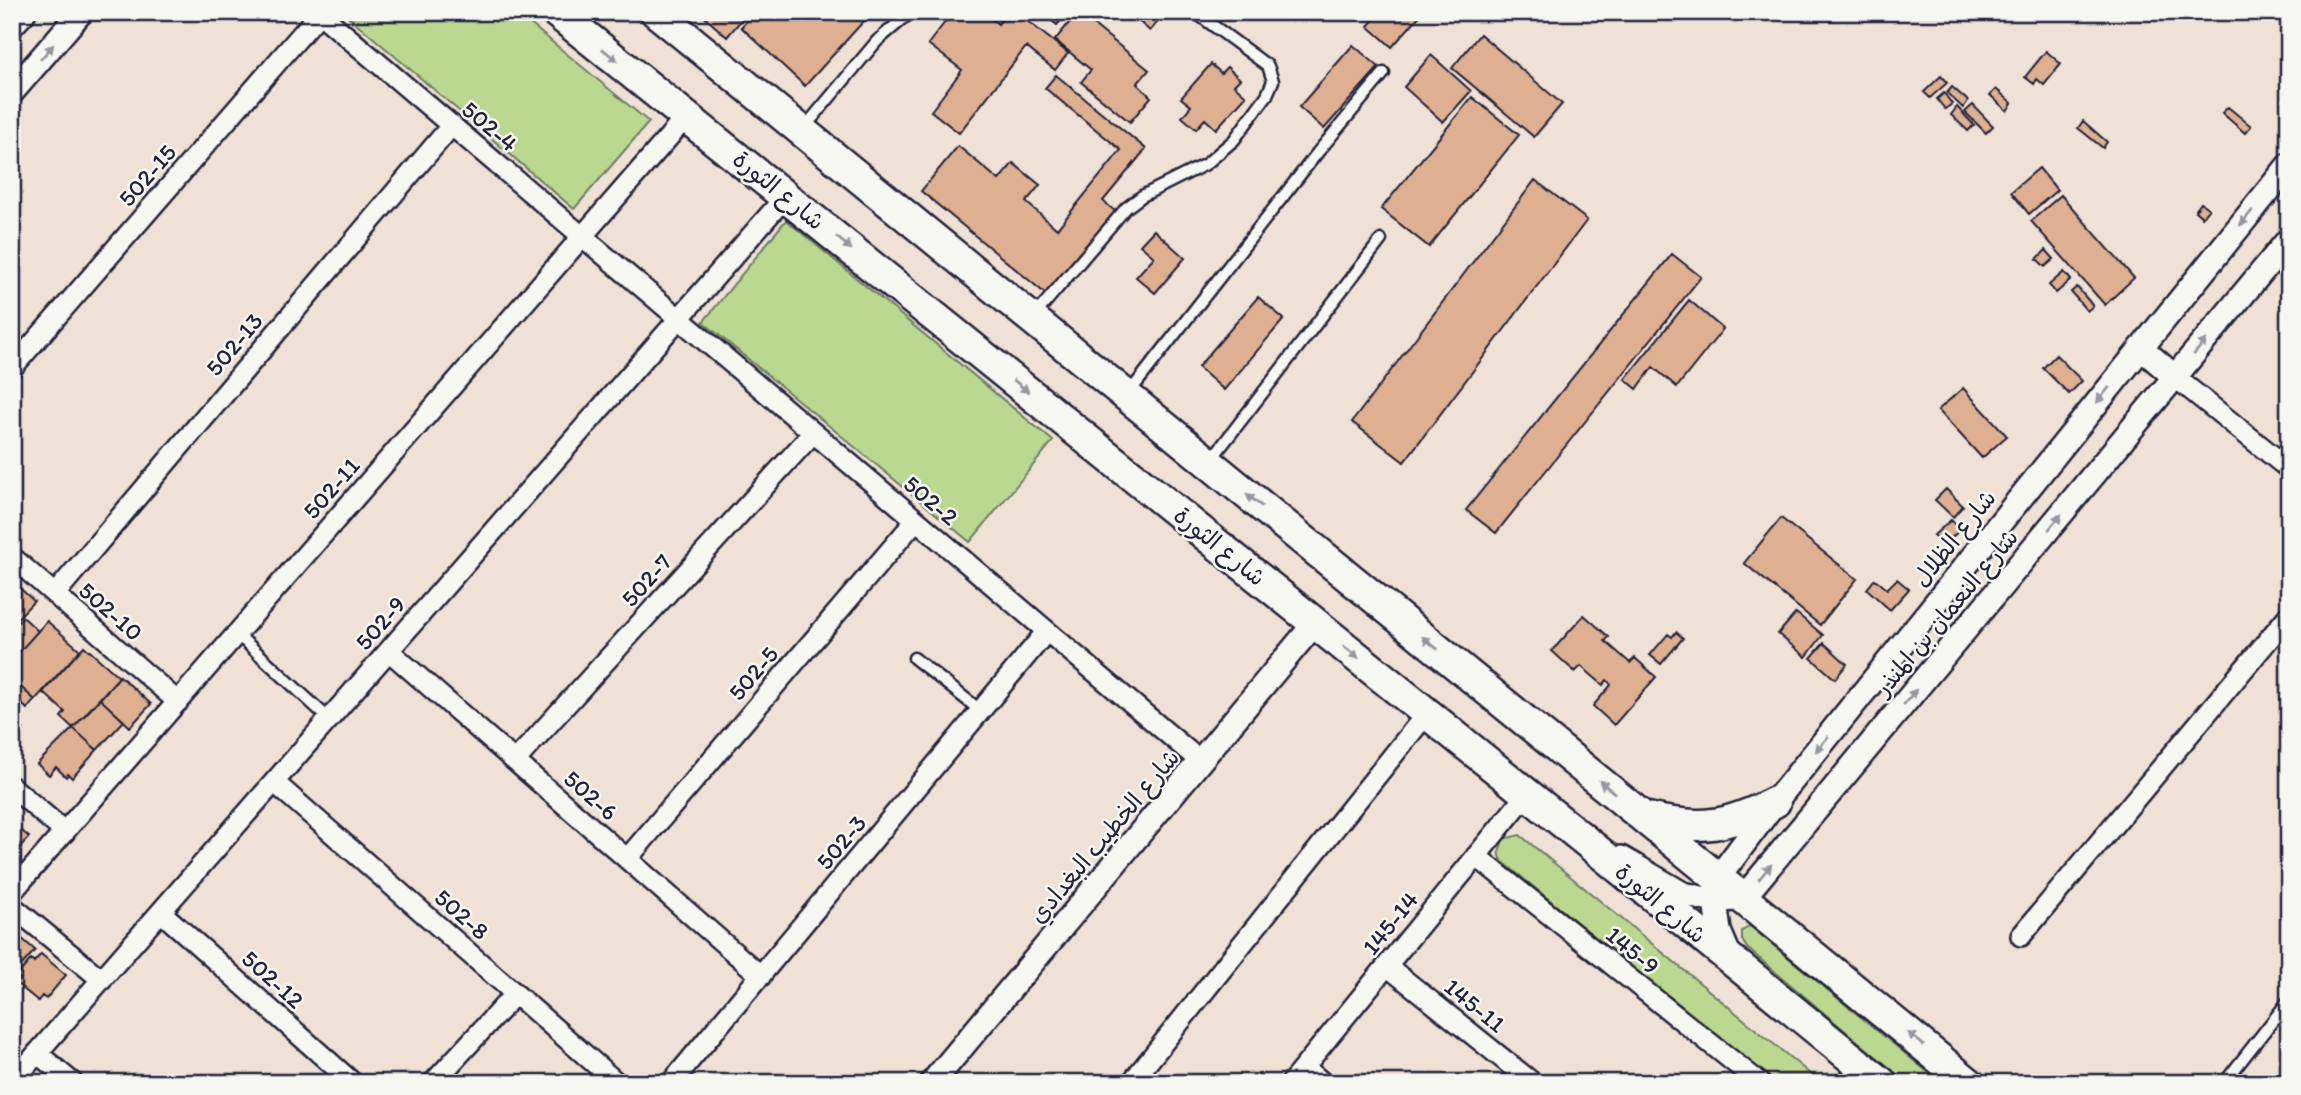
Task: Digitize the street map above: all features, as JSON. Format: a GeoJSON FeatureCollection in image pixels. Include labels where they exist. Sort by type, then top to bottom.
{"type":"FeatureCollection","features":[{"type":"Feature","properties":{"kind":"main road","name":"شارع الثورة"},"geometry":{"type":"LineString","coordinates":[[556,12],[1882,1083]]}},
{"type":"Feature","properties":{"kind":"main road"},"geometry":{"type":"LineString","coordinates":[[656,12],[1644,816],[1726,892],[1969,1083]]}},
{"type":"Feature","properties":{"kind":"main road"},"geometry":{"type":"LineString","coordinates":[[1644,816],[1677,825],[1711,826],[1745,818],[1775,802]]}},
{"type":"Feature","properties":{"kind":"street"},"geometry":{"type":"LineString","coordinates":[[12,25],[24,12]]}},
{"type":"Feature","properties":{"kind":"street"},"geometry":{"type":"LineString","coordinates":[[12,92],[81,12]]}},
{"type":"Feature","properties":{"kind":"street","name":"502-4"},"geometry":{"type":"LineString","coordinates":[[319,13],[630,277]]}},
{"type":"Feature","properties":{"kind":"street","name":"502-15"},"geometry":{"type":"LineString","coordinates":[[12,368],[319,13]]}},
{"type":"Feature","properties":{"kind":"street","name":"502-11"},"geometry":{"type":"LineString","coordinates":[[12,892],[687,116]]}},
{"type":"Feature","properties":{"kind":"street","name":"502-13"},"geometry":{"type":"LineString","coordinates":[[55,594],[452,125]]}},
{"type":"Feature","properties":{"kind":"street","name":"شارع الظلال"},"geometry":{"type":"LineString","coordinates":[[1726,892],[1775,802],[2289,165]]}},
{"type":"Feature","properties":{"kind":"street","name":"502-9"},"geometry":{"type":"LineString","coordinates":[[12,1082],[786,196]]}},
{"type":"Feature","properties":{"kind":"street","name":"شارع النعمان بن المنذر"},"geometry":{"type":"LineString","coordinates":[[1726,892],[2175,377],[2289,239]]}},
{"type":"Feature","properties":{"kind":"street","name":"502-2"},"geometry":{"type":"LineString","coordinates":[[630,277],[1200,761]]}},
{"type":"Feature","properties":{"kind":"street"},"geometry":{"type":"LineString","coordinates":[[2141,348],[2289,469]]}},
{"type":"Feature","properties":{"kind":"street","name":"502-7"},"geometry":{"type":"LineString","coordinates":[[515,761],[813,433]]}},
{"type":"Feature","properties":{"kind":"street","name":"502-5"},"geometry":{"type":"LineString","coordinates":[[627,859],[916,520]]}},
{"type":"Feature","properties":{"kind":"street","name":"502-10"},"geometry":{"type":"LineString","coordinates":[[12,557],[178,702]]}},
{"type":"Feature","properties":{"kind":"street"},"geometry":{"type":"LineString","coordinates":[[2021,936],[2289,615]]}},
{"type":"Feature","properties":{"kind":"street","name":"شارع الخطيب البغدادي"},"geometry":{"type":"LineString","coordinates":[[932,1083],[1315,623]]}},
{"type":"Feature","properties":{"kind":"street","name":"502-3"},"geometry":{"type":"LineString","coordinates":[[671,1083],[1047,631]]}},
{"type":"Feature","properties":{"kind":"street","name":"502-6"},"geometry":{"type":"LineString","coordinates":[[389,651],[761,976]]}},
{"type":"Feature","properties":{"kind":"street"},"geometry":{"type":"LineString","coordinates":[[1131,1083],[1427,713]]}},
{"type":"Feature","properties":{"kind":"street","name":"502-8"},"geometry":{"type":"LineString","coordinates":[[274,782],[617,1083]]}},
{"type":"Feature","properties":{"kind":"street"},"geometry":{"type":"LineString","coordinates":[[12,787],[65,832]]}},
{"type":"Feature","properties":{"kind":"street","name":"145-14"},"geometry":{"type":"LineString","coordinates":[[1291,1083],[1527,794]]}},
{"type":"Feature","properties":{"kind":"street"},"geometry":{"type":"LineString","coordinates":[[1598,851],[1626,860],[1684,894],[1726,892],[1718,931],[1733,963]]}},
{"type":"Feature","properties":{"kind":"street","name":"145-9"},"geometry":{"type":"LineString","coordinates":[[1476,856],[1760,1083]]}},
{"type":"Feature","properties":{"kind":"street"},"geometry":{"type":"LineString","coordinates":[[12,906],[102,980]]}},
{"type":"Feature","properties":{"kind":"street","name":"502-12"},"geometry":{"type":"LineString","coordinates":[[161,912],[353,1083]]}},
{"type":"Feature","properties":{"kind":"street","name":"145-11"},"geometry":{"type":"LineString","coordinates":[[1387,966],[1533,1083]]}},
{"type":"Feature","properties":{"kind":"street"},"geometry":{"type":"LineString","coordinates":[[433,1083],[515,993]]}},
{"type":"Feature","properties":{"kind":"street"},"geometry":{"type":"LineString","coordinates":[[37,1054],[73,1083]]}},
{"type":"Feature","properties":{"kind":"street"},"geometry":{"type":"LineString","coordinates":[[1304,1067],[1323,1083]]}},
{"type":"Feature","properties":{"kind":"lane"},"geometry":{"type":"LineString","coordinates":[[803,130],[877,41],[911,12]]}},
{"type":"Feature","properties":{"kind":"lane"},"geometry":{"type":"LineString","coordinates":[[1031,319],[1126,208],[1142,196],[1206,163],[1234,140],[1267,95],[1273,81],[1268,66],[1196,13]]}},
{"type":"Feature","properties":{"kind":"lane"},"geometry":{"type":"LineString","coordinates":[[1126,396],[1384,72]]}},
{"type":"Feature","properties":{"kind":"lane"},"geometry":{"type":"LineString","coordinates":[[1208,463],[1381,240]]}},
{"type":"Feature","properties":{"kind":"lane"},"geometry":{"type":"LineString","coordinates":[[237,634],[329,719]]}},
{"type":"Feature","properties":{"kind":"lane"},"geometry":{"type":"LineString","coordinates":[[914,658],[981,711]]}},
{"type":"Feature","properties":{"kind":"lane"},"geometry":{"type":"LineString","coordinates":[[2224,1083],[2289,1000]]}},
{"type":"Feature","properties":{"kind":"green space"},"geometry":{"type":"Polygon","coordinates":[[[343,12],[516,12],[649,122],[574,209],[343,12]]]}},
{"type":"Feature","properties":{"kind":"green space"},"geometry":{"type":"Polygon","coordinates":[[[786,220],[1053,441],[970,542],[703,322],[786,220]]]}},
{"type":"Feature","properties":{"kind":"green space"},"geometry":{"type":"Polygon","coordinates":[[[1520,835],[1821,1083],[1773,1083],[1502,861],[1499,853],[1503,839],[1520,835]]]}},
{"type":"Feature","properties":{"kind":"green space"},"geometry":{"type":"Polygon","coordinates":[[[1750,926],[1941,1083],[1907,1083],[1747,948],[1742,940],[1742,931],[1750,926]]]}},
{"type":"Feature","properties":{"kind":"building"},"geometry":{"type":"Polygon","coordinates":[[[699,12],[748,12],[727,37],[699,12]]]}},
{"type":"Feature","properties":{"kind":"building"},"geometry":{"type":"Polygon","coordinates":[[[755,12],[871,13],[805,86],[741,27],[755,12]]]}},
{"type":"Feature","properties":{"kind":"building"},"geometry":{"type":"Polygon","coordinates":[[[953,12],[983,12],[998,24],[1008,12],[1016,12],[1068,53],[1055,70],[1026,47],[959,133],[931,111],[962,70],[928,44],[953,12]]]}},
{"type":"Feature","properties":{"kind":"building"},"geometry":{"type":"Polygon","coordinates":[[[1041,12],[1068,12],[1057,25],[1041,12]]]}},
{"type":"Feature","properties":{"kind":"building"},"geometry":{"type":"Polygon","coordinates":[[[1078,12],[1149,70],[1137,84],[1151,97],[1130,122],[1081,82],[1091,70],[1055,40],[1078,12]]]}},
{"type":"Feature","properties":{"kind":"building"},"geometry":{"type":"Polygon","coordinates":[[[1128,12],[1166,12],[1150,31],[1128,12]]]}},
{"type":"Feature","properties":{"kind":"building"},"geometry":{"type":"Polygon","coordinates":[[[1381,12],[1423,12],[1392,47],[1368,26],[1381,12]]]}},
{"type":"Feature","properties":{"kind":"building"},"geometry":{"type":"Polygon","coordinates":[[[1480,34],[1562,104],[1534,137],[1452,68],[1480,34]]]}},
{"type":"Feature","properties":{"kind":"building"},"geometry":{"type":"Polygon","coordinates":[[[1353,45],[1379,67],[1324,129],[1299,107],[1353,45]]]}},
{"type":"Feature","properties":{"kind":"building"},"geometry":{"type":"Polygon","coordinates":[[[2046,51],[2061,64],[2044,85],[2037,79],[2034,84],[2025,77],[2046,51]]]}},
{"type":"Feature","properties":{"kind":"building"},"geometry":{"type":"Polygon","coordinates":[[[1431,55],[1471,91],[1443,122],[1404,87],[1431,55]]]}},
{"type":"Feature","properties":{"kind":"building"},"geometry":{"type":"Polygon","coordinates":[[[1211,64],[1221,73],[1227,67],[1240,79],[1234,85],[1246,96],[1216,129],[1205,119],[1196,129],[1182,117],[1191,106],[1181,98],[1211,64]]]}},
{"type":"Feature","properties":{"kind":"building"},"geometry":{"type":"Polygon","coordinates":[[[1056,75],[1146,149],[1103,201],[1116,212],[1047,295],[921,191],[958,146],[999,180],[1013,163],[1040,185],[1026,202],[1057,229],[1121,150],[1045,88],[1056,75]]]}},
{"type":"Feature","properties":{"kind":"building"},"geometry":{"type":"Polygon","coordinates":[[[1941,76],[1947,83],[1930,98],[1924,92],[1941,76]]]}},
{"type":"Feature","properties":{"kind":"building"},"geometry":{"type":"Polygon","coordinates":[[[1952,87],[1968,101],[1963,108],[1947,93],[1952,87]]]}},
{"type":"Feature","properties":{"kind":"building"},"geometry":{"type":"Polygon","coordinates":[[[1996,89],[2012,103],[2007,111],[1990,95],[1996,89]]]}},
{"type":"Feature","properties":{"kind":"building"},"geometry":{"type":"Polygon","coordinates":[[[1944,93],[1952,104],[1945,109],[1937,99],[1944,93]]]}},
{"type":"Feature","properties":{"kind":"building"},"geometry":{"type":"Polygon","coordinates":[[[1472,97],[1519,135],[1429,247],[1381,209],[1472,97]]]}},
{"type":"Feature","properties":{"kind":"building"},"geometry":{"type":"Polygon","coordinates":[[[1973,105],[1993,126],[1986,133],[1965,112],[1973,105]]]}},
{"type":"Feature","properties":{"kind":"building"},"geometry":{"type":"Polygon","coordinates":[[[1957,107],[1974,125],[1968,131],[1951,115],[1957,107]]]}},
{"type":"Feature","properties":{"kind":"building"},"geometry":{"type":"Polygon","coordinates":[[[2228,107],[2251,126],[2245,133],[2222,113],[2228,107]]]}},
{"type":"Feature","properties":{"kind":"building"},"geometry":{"type":"Polygon","coordinates":[[[2083,121],[2107,142],[2103,148],[2078,128],[2083,121]]]}},
{"type":"Feature","properties":{"kind":"building"},"geometry":{"type":"Polygon","coordinates":[[[2039,168],[2057,190],[2029,214],[2011,192],[2039,168]]]}},
{"type":"Feature","properties":{"kind":"building"},"geometry":{"type":"Polygon","coordinates":[[[1535,180],[1587,220],[1404,462],[1352,422],[1535,180]]]}},
{"type":"Feature","properties":{"kind":"building"},"geometry":{"type":"Polygon","coordinates":[[[2061,195],[2134,278],[2105,305],[2031,221],[2061,195]]]}},
{"type":"Feature","properties":{"kind":"building"},"geometry":{"type":"Polygon","coordinates":[[[2201,203],[2209,209],[2202,217],[2195,211],[2201,203]]]}},
{"type":"Feature","properties":{"kind":"building"},"geometry":{"type":"Polygon","coordinates":[[[1154,230],[1185,258],[1155,293],[1136,277],[1154,257],[1140,245],[1154,230]]]}},
{"type":"Feature","properties":{"kind":"building"},"geometry":{"type":"Polygon","coordinates":[[[2046,250],[2054,259],[2045,267],[2037,259],[2046,250]]]}},
{"type":"Feature","properties":{"kind":"building"},"geometry":{"type":"Polygon","coordinates":[[[1672,254],[1701,277],[1496,533],[1466,510],[1672,254]]]}},
{"type":"Feature","properties":{"kind":"building"},"geometry":{"type":"Polygon","coordinates":[[[2064,272],[2071,280],[2056,293],[2049,285],[2064,272]]]}},
{"type":"Feature","properties":{"kind":"building"},"geometry":{"type":"Polygon","coordinates":[[[2077,287],[2093,306],[2087,311],[2071,292],[2077,287]]]}},
{"type":"Feature","properties":{"kind":"building"},"geometry":{"type":"Polygon","coordinates":[[[1258,297],[1284,319],[1224,390],[1198,367],[1258,297]]]}},
{"type":"Feature","properties":{"kind":"building"},"geometry":{"type":"Polygon","coordinates":[[[1689,300],[1723,329],[1677,387],[1653,367],[1637,389],[1625,379],[1689,300]]]}},
{"type":"Feature","properties":{"kind":"building"},"geometry":{"type":"Polygon","coordinates":[[[2056,355],[2082,381],[2069,394],[2043,368],[2056,355]]]}},
{"type":"Feature","properties":{"kind":"building"},"geometry":{"type":"Polygon","coordinates":[[[1963,388],[2007,436],[1982,458],[1938,410],[1963,388]]]}},
{"type":"Feature","properties":{"kind":"building"},"geometry":{"type":"Polygon","coordinates":[[[1946,489],[1963,506],[1953,517],[1935,500],[1946,489]]]}},
{"type":"Feature","properties":{"kind":"building"},"geometry":{"type":"Polygon","coordinates":[[[1781,518],[1857,579],[1820,625],[1744,563],[1781,518]]]}},
{"type":"Feature","properties":{"kind":"building"},"geometry":{"type":"Polygon","coordinates":[[[1951,520],[1960,530],[1943,545],[1934,535],[1951,520]]]}},
{"type":"Feature","properties":{"kind":"building"},"geometry":{"type":"Polygon","coordinates":[[[1875,579],[1887,589],[1897,579],[1909,589],[1890,610],[1867,589],[1875,579]]]}},
{"type":"Feature","properties":{"kind":"building"},"geometry":{"type":"Polygon","coordinates":[[[12,581],[34,601],[12,624],[12,581]]]}},
{"type":"Feature","properties":{"kind":"building"},"geometry":{"type":"Polygon","coordinates":[[[1796,613],[1823,635],[1806,657],[1778,634],[1796,613]]]}},
{"type":"Feature","properties":{"kind":"building"},"geometry":{"type":"Polygon","coordinates":[[[1584,615],[1609,637],[1605,641],[1630,663],[1635,658],[1656,677],[1614,725],[1593,706],[1611,685],[1607,680],[1603,685],[1581,666],[1575,672],[1552,651],[1584,615]]]}},
{"type":"Feature","properties":{"kind":"building"},"geometry":{"type":"Polygon","coordinates":[[[23,617],[38,631],[12,660],[12,628],[23,617]]]}},
{"type":"Feature","properties":{"kind":"building"},"geometry":{"type":"Polygon","coordinates":[[[47,621],[80,650],[35,700],[12,679],[12,660],[47,621]]]}},
{"type":"Feature","properties":{"kind":"building"},"geometry":{"type":"Polygon","coordinates":[[[1676,632],[1683,638],[1661,664],[1650,655],[1668,634],[1672,637],[1676,632]]]}},
{"type":"Feature","properties":{"kind":"building"},"geometry":{"type":"Polygon","coordinates":[[[1824,643],[1847,664],[1835,679],[1811,658],[1824,643]]]}},
{"type":"Feature","properties":{"kind":"building"},"geometry":{"type":"Polygon","coordinates":[[[84,646],[119,677],[73,728],[61,717],[65,712],[43,692],[84,646]]]}},
{"type":"Feature","properties":{"kind":"building"},"geometry":{"type":"Polygon","coordinates":[[[120,676],[151,704],[130,727],[100,699],[120,676]]]}},
{"type":"Feature","properties":{"kind":"building"},"geometry":{"type":"Polygon","coordinates":[[[12,679],[35,700],[27,709],[23,705],[12,716],[12,679]]]}},
{"type":"Feature","properties":{"kind":"building"},"geometry":{"type":"Polygon","coordinates":[[[100,699],[124,721],[97,750],[73,728],[100,699]]]}},
{"type":"Feature","properties":{"kind":"building"},"geometry":{"type":"Polygon","coordinates":[[[12,720],[23,729],[12,741],[12,720]]]}},
{"type":"Feature","properties":{"kind":"building"},"geometry":{"type":"Polygon","coordinates":[[[73,728],[97,750],[72,778],[68,774],[66,777],[56,767],[49,775],[37,764],[73,728]]]}},
{"type":"Feature","properties":{"kind":"building"},"geometry":{"type":"Polygon","coordinates":[[[16,826],[29,837],[12,856],[12,830],[16,826]]]}},
{"type":"Feature","properties":{"kind":"building"},"geometry":{"type":"Polygon","coordinates":[[[12,930],[35,950],[14,974],[12,973],[12,930]]]}},
{"type":"Feature","properties":{"kind":"building"},"geometry":{"type":"Polygon","coordinates":[[[41,954],[66,975],[46,999],[42,996],[38,1001],[16,983],[20,979],[17,976],[31,959],[34,962],[41,954]]]}}]}
